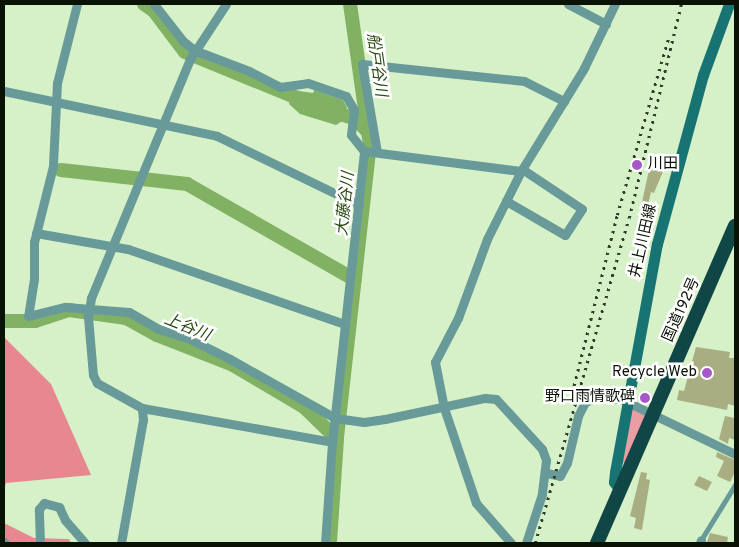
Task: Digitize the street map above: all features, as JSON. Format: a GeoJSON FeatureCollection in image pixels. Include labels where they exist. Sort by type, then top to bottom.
{"type":"FeatureCollection","features":[{"type":"Feature","properties":{"kind":"highway","name":"国道192号"},"geometry":{"type":"LineString","coordinates":[[597,543],[735,226]]}},
{"type":"Feature","properties":{"kind":"main road","name":"井上川田線"},"geometry":{"type":"LineString","coordinates":[[620,490],[614,482],[615,472],[657,244],[703,75],[729,4]]}},
{"type":"Feature","properties":{"kind":"street"},"geometry":{"type":"LineString","coordinates":[[77,4],[63,52],[55,103],[53,166],[36,233],[28,316],[56,308],[88,312],[129,312],[159,329],[192,340],[338,418],[364,422],[444,408],[485,398],[496,399],[542,449],[547,473],[526,543]]}},
{"type":"Feature","properties":{"kind":"street"},"geometry":{"type":"LineString","coordinates":[[154,4],[192,54],[249,71],[280,87],[308,84],[346,96],[352,117],[351,135],[370,152],[521,170],[582,209],[565,235],[506,201]]}},
{"type":"Feature","properties":{"kind":"street"},"geometry":{"type":"LineString","coordinates":[[226,4],[192,54],[88,312],[94,380],[142,408],[332,436]]}},
{"type":"Feature","properties":{"kind":"street"},"geometry":{"type":"LineString","coordinates":[[568,4],[606,24]]}},
{"type":"Feature","properties":{"kind":"street"},"geometry":{"type":"LineString","coordinates":[[511,543],[476,503],[444,408],[435,362],[458,318],[487,239],[521,170],[564,101],[615,4]]}},
{"type":"Feature","properties":{"kind":"street"},"geometry":{"type":"LineString","coordinates":[[325,543],[332,436],[338,418],[345,324],[359,205],[370,152],[362,64],[524,81],[564,101]]}},
{"type":"Feature","properties":{"kind":"street"},"geometry":{"type":"LineString","coordinates":[[4,91],[217,136],[359,205]]}},
{"type":"Feature","properties":{"kind":"street"},"geometry":{"type":"LineString","coordinates":[[36,233],[114,245],[345,324]]}},
{"type":"Feature","properties":{"kind":"street"},"geometry":{"type":"LineString","coordinates":[[547,473],[560,476],[585,402],[597,397],[627,402],[735,454]]}},
{"type":"Feature","properties":{"kind":"street"},"geometry":{"type":"LineString","coordinates":[[121,543],[143,420],[142,408]]}},
{"type":"Feature","properties":{"kind":"street"},"geometry":{"type":"LineString","coordinates":[[40,543],[39,509],[44,503],[59,507],[65,520],[86,543]]}},
{"type":"Feature","properties":{"kind":"lane"},"geometry":{"type":"LineString","coordinates":[[701,542],[735,484]]}},
{"type":"Feature","properties":{"kind":"shaded area"},"geometry":{"type":"Polygon","coordinates":[[[292,90],[313,93],[314,90],[343,100],[347,107],[344,120],[336,125],[300,114],[289,104],[292,90]]]}},
{"type":"Feature","properties":{"kind":"shaded area"},"geometry":{"type":"Polygon","coordinates":[[[4,337],[51,384],[91,475],[6,483],[4,491],[4,337]]]}},
{"type":"Feature","properties":{"kind":"shaded area"},"geometry":{"type":"Polygon","coordinates":[[[631,407],[648,415],[627,465],[621,462],[631,407]]]}},
{"type":"Feature","properties":{"kind":"shaded area"},"geometry":{"type":"Polygon","coordinates":[[[4,523],[34,538],[69,539],[71,543],[4,543],[4,523]]]}},
{"type":"Feature","properties":{"kind":"building"},"geometry":{"type":"Polygon","coordinates":[[[650,165],[664,169],[654,193],[651,192],[647,209],[641,207],[650,165]]]}},
{"type":"Feature","properties":{"kind":"building","name":"Recycle Web"},"geometry":{"type":"Polygon","coordinates":[[[696,347],[730,352],[729,358],[735,358],[735,406],[728,404],[727,410],[677,400],[679,390],[684,391],[696,347]]]}},
{"type":"Feature","properties":{"kind":"building"},"geometry":{"type":"Polygon","coordinates":[[[725,416],[735,418],[735,440],[729,438],[728,444],[719,439],[725,416]]]}},
{"type":"Feature","properties":{"kind":"building"},"geometry":{"type":"Polygon","coordinates":[[[717,452],[735,460],[735,472],[730,482],[717,476],[724,461],[716,457],[717,452]]]}},
{"type":"Feature","properties":{"kind":"building"},"geometry":{"type":"Polygon","coordinates":[[[641,472],[647,473],[646,479],[650,480],[642,530],[634,528],[636,518],[630,516],[641,472]]]}},
{"type":"Feature","properties":{"kind":"building"},"geometry":{"type":"Polygon","coordinates":[[[699,476],[712,482],[707,491],[694,485],[699,476]]]}},
{"type":"Feature","properties":{"kind":"building"},"geometry":{"type":"Polygon","coordinates":[[[710,533],[728,537],[727,543],[707,542],[710,533]]]}},
{"type":"Feature","properties":{"kind":"waterway","name":"大藤谷川"},"geometry":{"type":"LineString","coordinates":[[144,4],[154,11],[185,52],[307,102]]}},
{"type":"Feature","properties":{"kind":"waterway","name":"船戸谷川"},"geometry":{"type":"LineString","coordinates":[[350,4],[368,131]]}},
{"type":"Feature","properties":{"kind":"waterway","name":"大藤谷川"},"geometry":{"type":"LineString","coordinates":[[327,110],[356,119],[368,132],[370,143],[337,439],[330,543]]}},
{"type":"Feature","properties":{"kind":"waterway","name":"上谷川"},"geometry":{"type":"LineString","coordinates":[[61,170],[187,184],[355,280]]}},
{"type":"Feature","properties":{"kind":"waterway","name":"上谷川"},"geometry":{"type":"LineString","coordinates":[[4,321],[35,321],[69,310],[126,318],[157,335],[233,365],[304,407],[337,439]]}},
{"type":"Feature","properties":{"kind":"railway"},"geometry":{"type":"LineString","coordinates":[[535,543],[629,218],[681,4]]}},
{"type":"Feature","properties":{"kind":"railway"},"geometry":{"type":"LineString","coordinates":[[572,393],[617,215],[669,36]]}},
{"type":"Feature","properties":{"kind":"place","name":"川田"},"geometry":{"type":"Point","coordinates":[637,165]}},
{"type":"Feature","properties":{"kind":"place","name":"Recycle Web"},"geometry":{"type":"Point","coordinates":[707,373]}},
{"type":"Feature","properties":{"kind":"place","name":"野口雨情歌碑"},"geometry":{"type":"Point","coordinates":[645,398]}}]}
